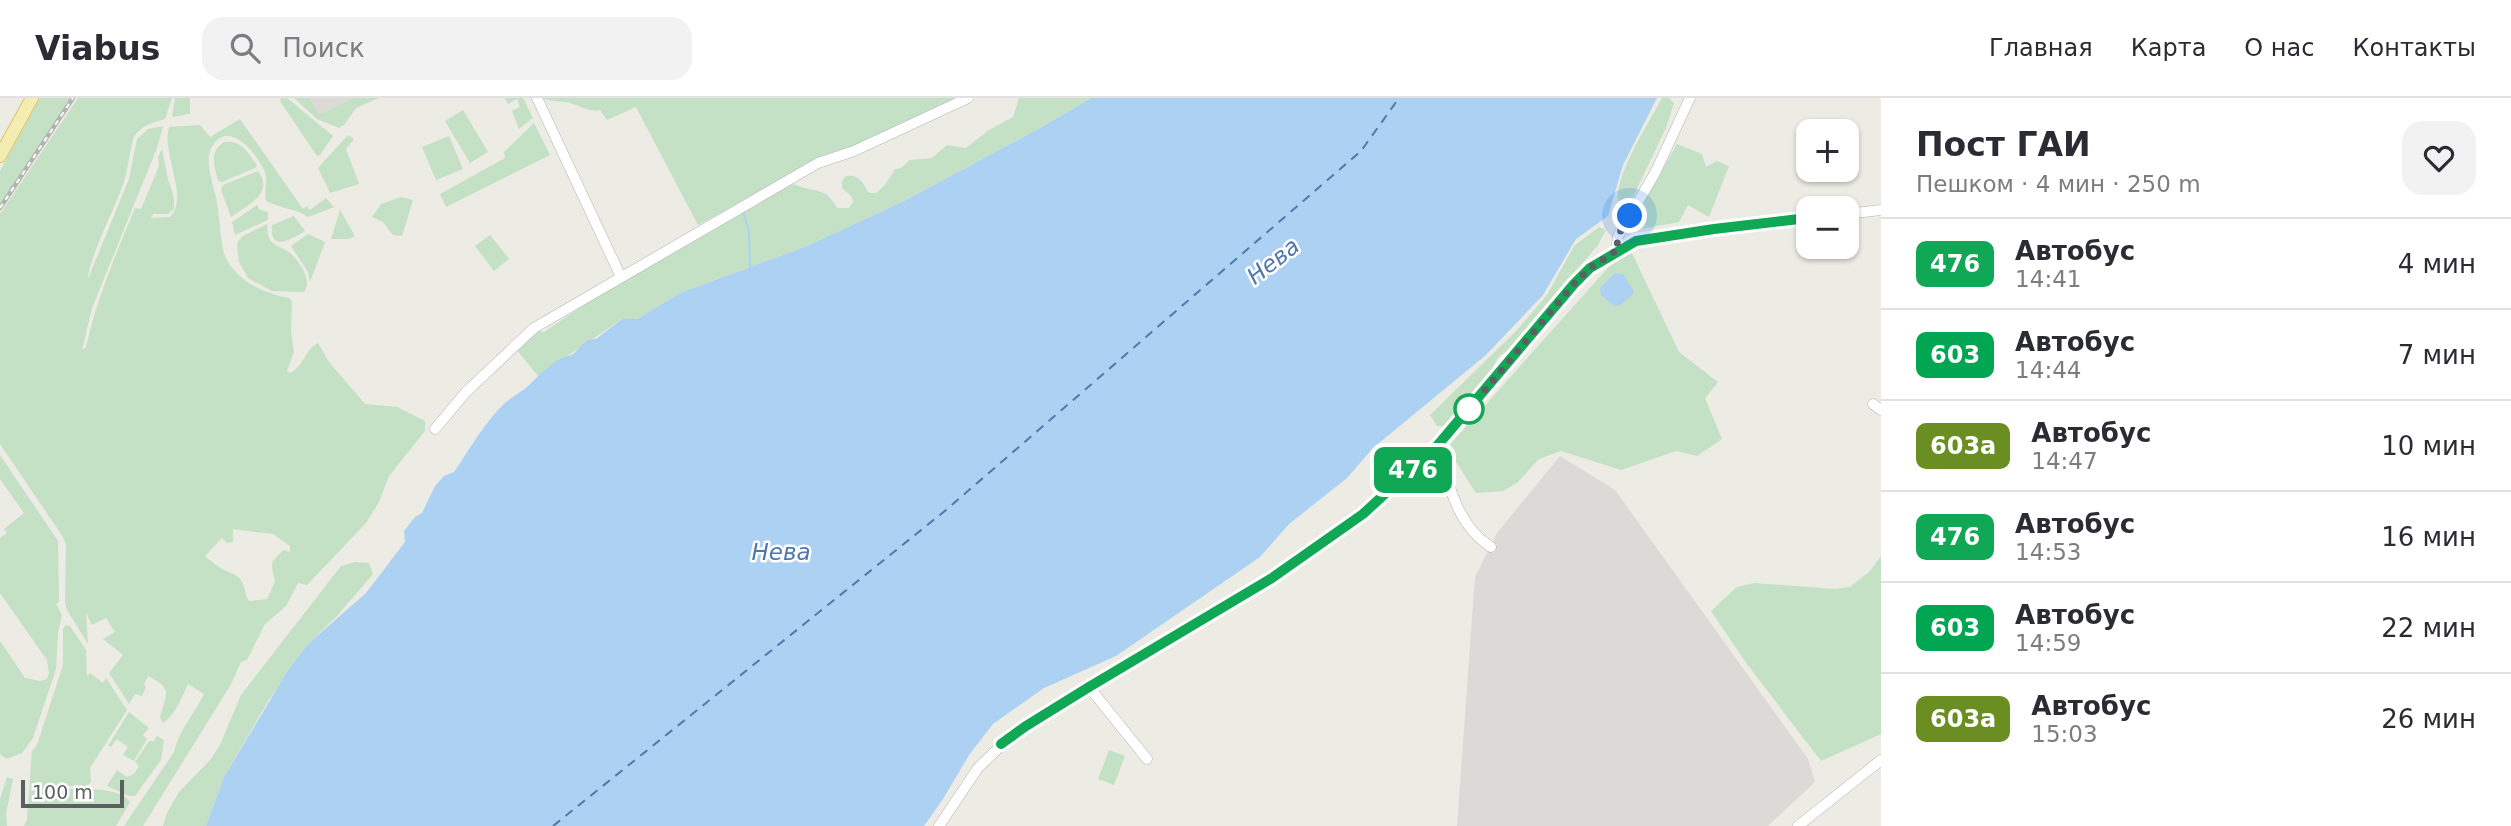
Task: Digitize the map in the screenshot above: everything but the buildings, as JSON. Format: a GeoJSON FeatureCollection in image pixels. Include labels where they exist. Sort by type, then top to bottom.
{"type":"FeatureCollection","features":[{"type":"Feature","properties":{"kind":"main road"},"geometry":{"type":"LineString","coordinates":[[0,156],[32,98]]}},
{"type":"Feature","properties":{"kind":"street"},"geometry":{"type":"LineString","coordinates":[[537,98],[621,277]]}},
{"type":"Feature","properties":{"kind":"street"},"geometry":{"type":"LineString","coordinates":[[435,429],[466,392],[528,333],[818,163],[854,151],[968,98]]}},
{"type":"Feature","properties":{"kind":"street"},"geometry":{"type":"LineString","coordinates":[[1619,249],[1618,236],[1655,173],[1690,98]]}},
{"type":"Feature","properties":{"kind":"street"},"geometry":{"type":"LineString","coordinates":[[1859,213],[1881,210]]}},
{"type":"Feature","properties":{"kind":"street"},"geometry":{"type":"LineString","coordinates":[[939,826],[978,768],[1001,744],[1089,687],[1272,578],[1363,514],[1437,446],[1590,268],[1636,241],[1796,219]]}},
{"type":"Feature","properties":{"kind":"street"},"geometry":{"type":"LineString","coordinates":[[1437,446],[1465,522],[1480,541],[1491,547]]}},
{"type":"Feature","properties":{"kind":"street"},"geometry":{"type":"LineString","coordinates":[[1089,687],[1147,759]]}},
{"type":"Feature","properties":{"kind":"street"},"geometry":{"type":"LineString","coordinates":[[1798,826],[1881,760]]}},
{"type":"Feature","properties":{"kind":"shaded area"},"geometry":{"type":"Polygon","coordinates":[[[303,98],[365,98],[321,120],[303,98]]]}},
{"type":"Feature","properties":{"kind":"shaded area"},"geometry":{"type":"Polygon","coordinates":[[[1560,456],[1615,490],[1808,759],[1815,782],[1768,826],[1457,826],[1475,577],[1497,533],[1560,456]]]}},
{"type":"Feature","properties":{"kind":"green space"},"geometry":{"type":"Polygon","coordinates":[[[40,98],[71,98],[0,206],[0,171],[40,98]]]}},
{"type":"Feature","properties":{"kind":"green space"},"geometry":{"type":"Polygon","coordinates":[[[78,98],[172,98],[165,119],[146,126],[134,137],[124,181],[93,259],[88,279],[129,179],[137,139],[148,129],[163,126],[157,148],[92,308],[82,350],[86,347],[114,259],[135,208],[141,209],[159,166],[158,157],[162,149],[174,208],[168,214],[153,214],[151,218],[170,217],[175,208],[177,198],[169,150],[169,127],[200,125],[210,137],[240,119],[303,209],[307,206],[310,210],[326,198],[334,207],[308,217],[272,204],[266,201],[264,170],[242,142],[227,136],[220,138],[210,151],[210,171],[225,256],[238,275],[247,282],[292,301],[291,332],[294,352],[287,371],[290,373],[295,370],[318,343],[329,362],[365,404],[397,407],[425,421],[425,431],[389,476],[379,502],[366,523],[307,585],[298,583],[286,606],[265,624],[247,660],[241,662],[230,686],[143,826],[124,826],[174,752],[183,730],[204,694],[188,684],[175,710],[163,723],[160,718],[166,698],[165,689],[148,676],[142,696],[135,694],[129,704],[109,673],[123,655],[103,639],[115,632],[106,618],[92,625],[86,613],[88,644],[67,610],[66,545],[63,537],[0,444],[0,214],[78,98]],[[233,529],[233,542],[227,543],[222,538],[205,556],[238,577],[249,601],[267,599],[275,582],[273,562],[284,550],[290,552],[290,546],[273,534],[233,529]]]}},
{"type":"Feature","properties":{"kind":"green space"},"geometry":{"type":"Polygon","coordinates":[[[175,98],[190,98],[190,114],[172,117],[175,98]]]}},
{"type":"Feature","properties":{"kind":"green space"},"geometry":{"type":"Polygon","coordinates":[[[281,98],[287,98],[333,136],[320,155],[317,156],[280,101],[281,98]]]}},
{"type":"Feature","properties":{"kind":"green space"},"geometry":{"type":"Polygon","coordinates":[[[294,98],[309,98],[321,114],[354,98],[379,98],[356,108],[339,128],[317,119],[294,98]]]}},
{"type":"Feature","properties":{"kind":"green space"},"geometry":{"type":"Polygon","coordinates":[[[505,98],[523,98],[533,118],[519,129],[512,111],[520,107],[517,99],[508,104],[505,98]]]}},
{"type":"Feature","properties":{"kind":"green space"},"geometry":{"type":"Polygon","coordinates":[[[541,98],[957,98],[798,172],[698,225],[636,107],[607,120],[600,110],[541,98]]]}},
{"type":"Feature","properties":{"kind":"green space"},"geometry":{"type":"Polygon","coordinates":[[[1019,98],[1091,98],[904,201],[807,246],[680,293],[637,319],[622,319],[538,376],[516,349],[537,331],[544,332],[666,254],[794,184],[823,193],[837,208],[849,208],[853,202],[851,196],[842,188],[842,181],[846,176],[858,178],[869,193],[876,193],[895,169],[901,168],[910,160],[932,158],[947,145],[966,148],[989,130],[1013,117],[1019,98]]]}},
{"type":"Feature","properties":{"kind":"green space"},"geometry":{"type":"Polygon","coordinates":[[[1662,98],[1669,98],[1674,103],[1666,128],[1633,197],[1629,203],[1618,201],[1618,190],[1627,163],[1662,98]]]}},
{"type":"Feature","properties":{"kind":"green space"},"geometry":{"type":"Polygon","coordinates":[[[463,110],[488,152],[470,163],[445,121],[463,110]]]}},
{"type":"Feature","properties":{"kind":"green space"},"geometry":{"type":"Polygon","coordinates":[[[534,123],[550,155],[446,207],[440,194],[505,158],[504,152],[534,123]]]}},
{"type":"Feature","properties":{"kind":"green space"},"geometry":{"type":"Polygon","coordinates":[[[348,135],[354,139],[346,149],[359,184],[330,193],[318,168],[348,135]]]}},
{"type":"Feature","properties":{"kind":"green space"},"geometry":{"type":"Polygon","coordinates":[[[449,136],[463,169],[436,180],[422,147],[449,136]]]}},
{"type":"Feature","properties":{"kind":"green space"},"geometry":{"type":"Polygon","coordinates":[[[224,142],[235,143],[244,148],[257,165],[255,168],[222,182],[218,181],[214,155],[224,142]]]}},
{"type":"Feature","properties":{"kind":"green space"},"geometry":{"type":"Polygon","coordinates":[[[1677,144],[1702,154],[1706,167],[1717,161],[1729,166],[1709,217],[1688,205],[1679,222],[1641,229],[1637,221],[1639,211],[1677,144]]]}},
{"type":"Feature","properties":{"kind":"green space"},"geometry":{"type":"Polygon","coordinates":[[[258,171],[263,186],[261,192],[231,217],[221,190],[223,185],[258,171]]]}},
{"type":"Feature","properties":{"kind":"green space"},"geometry":{"type":"Polygon","coordinates":[[[401,197],[413,200],[402,236],[393,235],[383,222],[372,217],[381,204],[401,197]]]}},
{"type":"Feature","properties":{"kind":"green space"},"geometry":{"type":"Polygon","coordinates":[[[257,205],[260,210],[268,212],[268,220],[235,235],[232,222],[257,205]]]}},
{"type":"Feature","properties":{"kind":"green space"},"geometry":{"type":"Polygon","coordinates":[[[340,210],[355,236],[349,239],[331,239],[340,210]]]}},
{"type":"Feature","properties":{"kind":"green space"},"geometry":{"type":"Polygon","coordinates":[[[294,216],[305,231],[282,242],[274,239],[272,225],[294,216]]]}},
{"type":"Feature","properties":{"kind":"green space"},"geometry":{"type":"Polygon","coordinates":[[[267,224],[271,241],[290,253],[304,272],[307,283],[304,292],[272,291],[248,278],[239,262],[238,241],[267,224]]]}},
{"type":"Feature","properties":{"kind":"green space"},"geometry":{"type":"Polygon","coordinates":[[[1599,227],[1606,230],[1598,245],[1507,352],[1498,358],[1494,368],[1444,426],[1437,426],[1430,415],[1516,331],[1547,295],[1574,246],[1599,227]]]}},
{"type":"Feature","properties":{"kind":"green space"},"geometry":{"type":"Polygon","coordinates":[[[308,234],[325,242],[310,282],[308,272],[291,246],[308,234]]]}},
{"type":"Feature","properties":{"kind":"green space"},"geometry":{"type":"Polygon","coordinates":[[[490,235],[509,259],[494,271],[475,246],[490,235]]]}},
{"type":"Feature","properties":{"kind":"green space"},"geometry":{"type":"Polygon","coordinates":[[[1632,253],[1679,352],[1718,382],[1705,398],[1722,439],[1697,456],[1676,451],[1621,470],[1561,451],[1539,459],[1517,483],[1503,491],[1476,493],[1447,448],[1614,261],[1632,253]]]}},
{"type":"Feature","properties":{"kind":"green space"},"geometry":{"type":"Polygon","coordinates":[[[0,455],[58,541],[59,602],[56,604],[62,615],[56,669],[33,738],[22,753],[6,759],[0,754],[0,641],[25,678],[40,681],[47,679],[49,673],[47,660],[0,593],[0,538],[7,533],[4,529],[24,513],[0,479],[0,455]]]}},
{"type":"Feature","properties":{"kind":"green space"},"geometry":{"type":"Polygon","coordinates":[[[1881,556],[1881,734],[1821,761],[1747,664],[1711,611],[1737,587],[1754,583],[1835,589],[1850,587],[1870,571],[1881,556]]]}},
{"type":"Feature","properties":{"kind":"green space"},"geometry":{"type":"Polygon","coordinates":[[[355,562],[369,563],[373,574],[336,617],[309,643],[268,701],[224,777],[206,826],[163,826],[179,792],[211,759],[220,745],[241,695],[341,566],[355,562]]]}},
{"type":"Feature","properties":{"kind":"green space"},"geometry":{"type":"Polygon","coordinates":[[[66,625],[70,626],[86,650],[87,676],[90,673],[103,683],[106,678],[127,710],[90,768],[91,782],[85,787],[58,785],[56,788],[106,790],[124,796],[130,802],[116,826],[24,826],[27,819],[32,751],[37,745],[63,665],[63,629],[66,625]]]}},
{"type":"Feature","properties":{"kind":"green space"},"geometry":{"type":"Polygon","coordinates":[[[129,712],[149,728],[143,735],[147,739],[134,761],[123,755],[128,747],[117,739],[111,747],[108,746],[129,712]]]}},
{"type":"Feature","properties":{"kind":"green space"},"geometry":{"type":"Polygon","coordinates":[[[157,736],[164,740],[161,760],[135,796],[107,786],[117,770],[127,777],[134,774],[139,766],[135,762],[149,741],[154,741],[157,736]]]}},
{"type":"Feature","properties":{"kind":"green space"},"geometry":{"type":"Polygon","coordinates":[[[1109,750],[1125,756],[1114,785],[1098,779],[1109,750]]]}},
{"type":"Feature","properties":{"kind":"green space"},"geometry":{"type":"Polygon","coordinates":[[[7,777],[13,779],[6,814],[7,826],[0,826],[0,799],[7,777]]]}},
{"type":"Feature","properties":{"kind":"water","name":"Нева"},"geometry":{"type":"Polygon","coordinates":[[[1091,98],[1657,98],[1623,165],[1608,216],[1576,239],[1543,295],[1486,355],[1373,448],[1347,478],[1289,524],[1260,557],[1116,656],[1044,688],[993,724],[969,755],[924,826],[206,826],[224,777],[287,672],[309,643],[366,593],[405,542],[404,531],[415,517],[422,513],[435,486],[444,476],[454,472],[491,418],[548,367],[559,359],[572,355],[586,342],[596,339],[622,319],[637,319],[680,293],[807,246],[904,201],[1091,98]]]}},
{"type":"Feature","properties":{"kind":"water"},"geometry":{"type":"Polygon","coordinates":[[[1615,273],[1623,274],[1633,289],[1633,294],[1619,306],[1614,306],[1601,295],[1600,288],[1615,273]]]}},
{"type":"Feature","properties":{"kind":"waterway"},"geometry":{"type":"LineString","coordinates":[[743,211],[749,231],[750,267]]}},
{"type":"Feature","properties":{"kind":"ferry route"},"geometry":{"type":"LineString","coordinates":[[553,826],[946,510],[1361,151],[1399,98]]}},
{"type":"Feature","properties":{"kind":"railway"},"geometry":{"type":"LineString","coordinates":[[0,208],[73,98]]}},
{"type":"Feature","properties":{"kind":"bus line","name":"476"},"geometry":{"type":"LineString","coordinates":[[1001,744],[1089,687],[1272,578],[1363,514],[1437,446],[1574,284],[1606,257],[1636,241],[1796,219]]}},
{"type":"Feature","properties":{"kind":"route"},"geometry":{"type":"LineString","coordinates":[[1469,409],[1574,284],[1590,268],[1619,249],[1618,236],[1630,216]]}}]}
